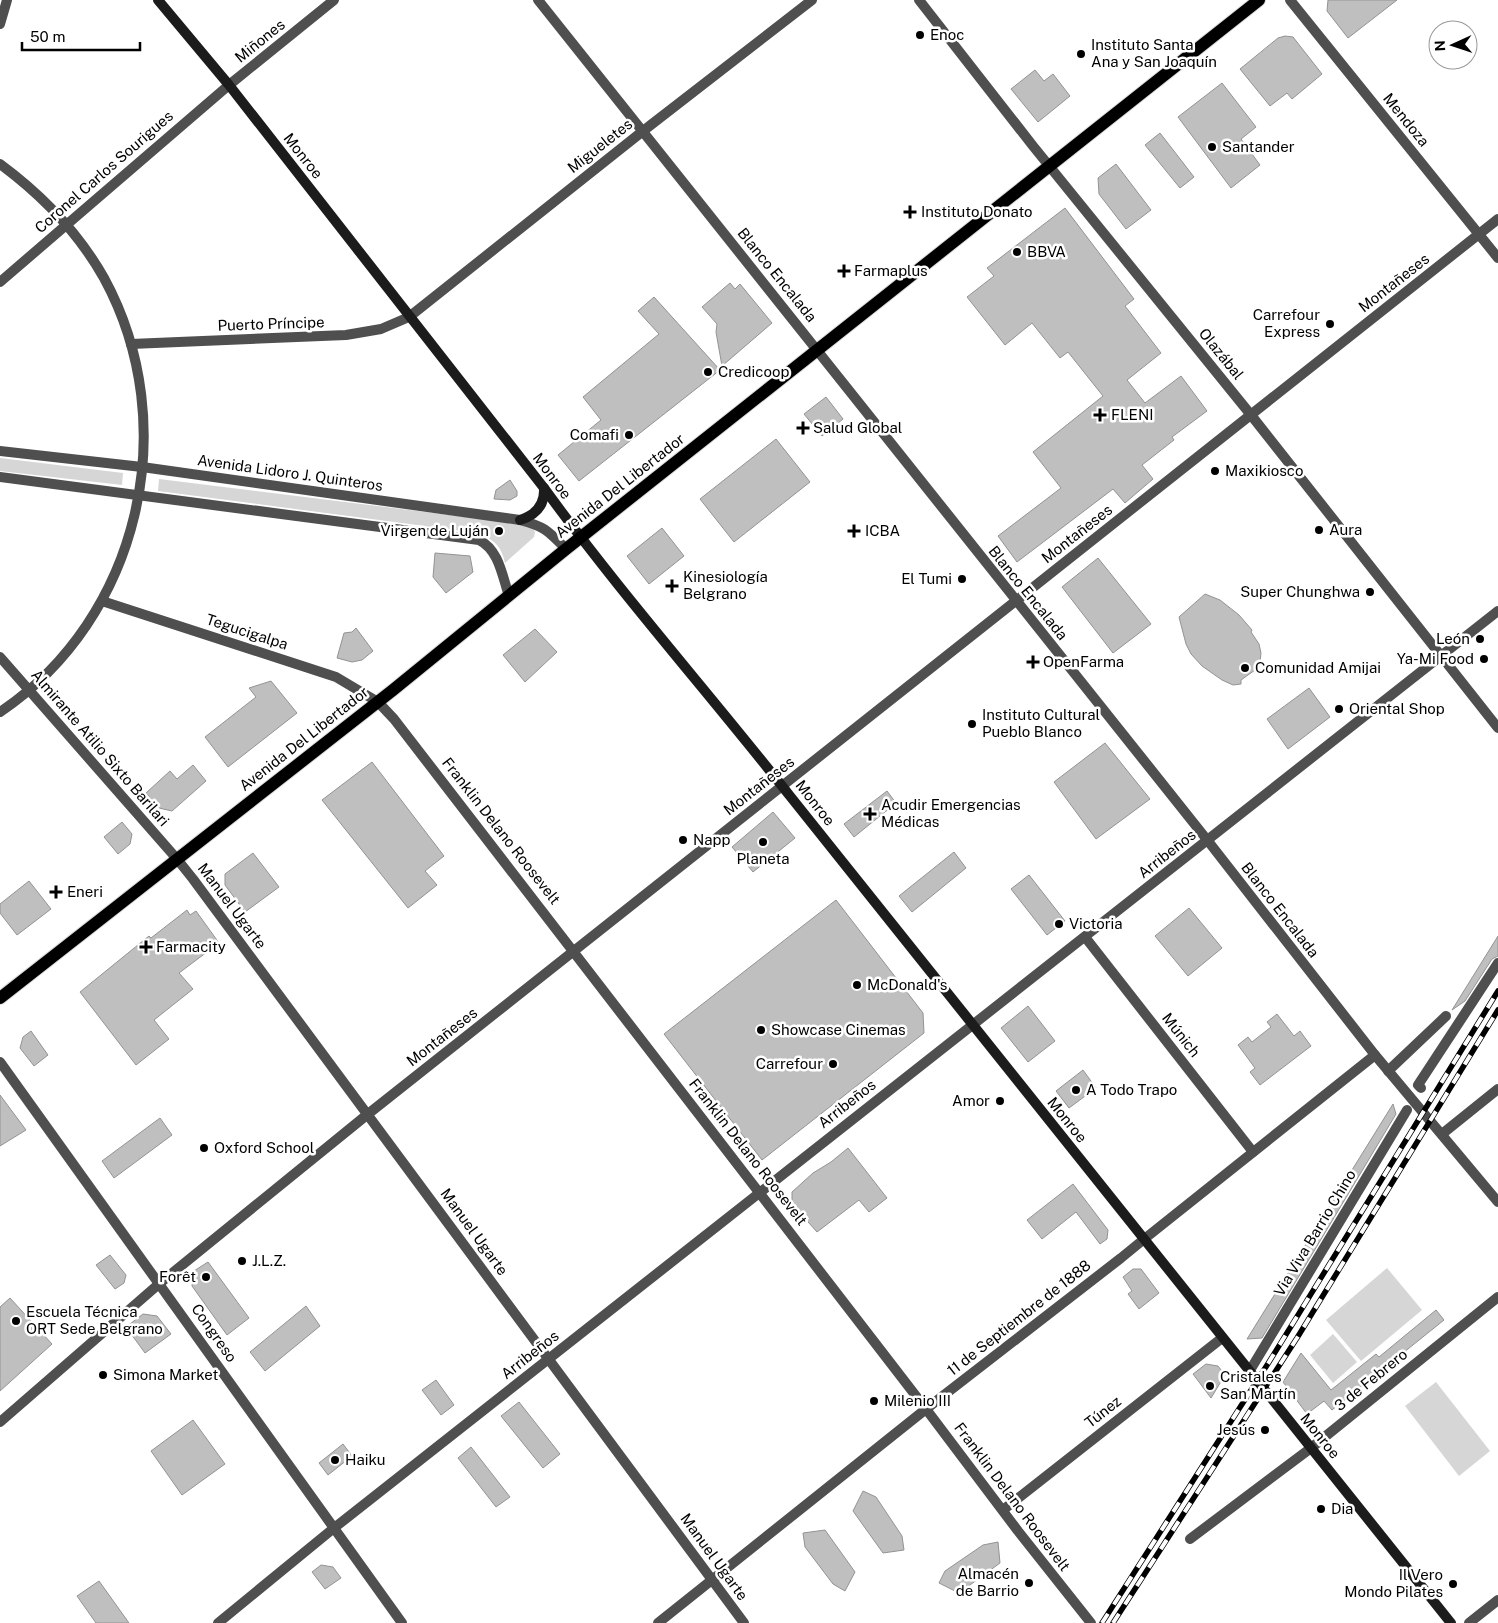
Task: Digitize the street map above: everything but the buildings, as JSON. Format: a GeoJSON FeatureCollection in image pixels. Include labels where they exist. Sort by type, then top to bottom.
{"type":"FeatureCollection","features":[{"type":"Feature","properties":{"kind":"main road","name":"Monroe"},"geometry":{"type":"LineString","coordinates":[[158,0],[229,85],[544,488],[580,538],[782,786],[971,1025],[1451,1623]]}},
{"type":"Feature","properties":{"kind":"main road","name":"Avenida Del Libertador"},"geometry":{"type":"LineString","coordinates":[[0,998],[378,702],[566,549],[1259,0]]}},
{"type":"Feature","properties":{"kind":"main road"},"geometry":{"type":"LineString","coordinates":[[520,520],[530,517],[538,511],[544,496],[544,488]]}},
{"type":"Feature","properties":{"kind":"street"},"geometry":{"type":"LineString","coordinates":[[0,24],[6,0]]}},
{"type":"Feature","properties":{"kind":"street","name":"Miñones"},"geometry":{"type":"LineString","coordinates":[[229,85],[334,0]]}},
{"type":"Feature","properties":{"kind":"street","name":"Blanco Encalada"},"geometry":{"type":"LineString","coordinates":[[538,0],[1208,841],[1375,1055],[1498,1202]]}},
{"type":"Feature","properties":{"kind":"street","name":"Migueletes"},"geometry":{"type":"LineString","coordinates":[[409,317],[643,131],[812,0]]}},
{"type":"Feature","properties":{"kind":"street","name":"Olazábal"},"geometry":{"type":"LineString","coordinates":[[919,0],[1251,415],[1498,728]]}},
{"type":"Feature","properties":{"kind":"street","name":"Mendoza"},"geometry":{"type":"LineString","coordinates":[[1290,0],[1498,258]]}},
{"type":"Feature","properties":{"kind":"street","name":"Coronel Carlos Sourigues"},"geometry":{"type":"LineString","coordinates":[[0,282],[229,85]]}},
{"type":"Feature","properties":{"kind":"street"},"geometry":{"type":"LineString","coordinates":[[0,164],[28,185],[67,224],[104,278],[119,309],[131,344],[141,390],[144,439],[139,494],[131,532],[121,561],[102,601],[72,645],[57,662],[30,689],[0,712]]}},
{"type":"Feature","properties":{"kind":"street","name":"Montañeses"},"geometry":{"type":"LineString","coordinates":[[0,1422],[160,1283],[368,1114],[1498,219]]}},
{"type":"Feature","properties":{"kind":"street","name":"Puerto Príncipe"},"geometry":{"type":"LineString","coordinates":[[131,344],[346,335],[381,329],[409,317]]}},
{"type":"Feature","properties":{"kind":"street","name":"Avenida Lidoro J. Quinteros"},"geometry":{"type":"LineString","coordinates":[[0,451],[142,467],[520,520],[540,525],[566,549]]}},
{"type":"Feature","properties":{"kind":"street"},"geometry":{"type":"LineString","coordinates":[[0,477],[479,540],[488,545],[494,552],[509,596]]}},
{"type":"Feature","properties":{"kind":"street","name":"Tegucigalpa"},"geometry":{"type":"LineString","coordinates":[[102,601],[336,677],[378,702]]}},
{"type":"Feature","properties":{"kind":"street","name":"Arribeños"},"geometry":{"type":"LineString","coordinates":[[218,1623],[334,1528],[1498,611]]}},
{"type":"Feature","properties":{"kind":"street","name":"Almirante Atilio Sixto Barilari"},"geometry":{"type":"LineString","coordinates":[[0,657],[178,859]]}},
{"type":"Feature","properties":{"kind":"street","name":"Franklin Delano Roosevelt"},"geometry":{"type":"LineString","coordinates":[[378,702],[394,718],[575,951],[1086,1621]]}},
{"type":"Feature","properties":{"kind":"street","name":"Manuel Ugarte"},"geometry":{"type":"LineString","coordinates":[[178,859],[744,1623]]}},
{"type":"Feature","properties":{"kind":"street","name":"Múnich"},"geometry":{"type":"LineString","coordinates":[[1085,937],[1253,1152]]}},
{"type":"Feature","properties":{"kind":"street"},"geometry":{"type":"LineString","coordinates":[[1420,1088],[1418,1085],[1498,963]]}},
{"type":"Feature","properties":{"kind":"street"},"geometry":{"type":"LineString","coordinates":[[1388,1071],[1446,1016]]}},
{"type":"Feature","properties":{"kind":"street","name":"11 de Septiembre de 1888"},"geometry":{"type":"LineString","coordinates":[[658,1623],[1375,1055]]}},
{"type":"Feature","properties":{"kind":"street","name":"Congreso"},"geometry":{"type":"LineString","coordinates":[[0,1062],[402,1623]]}},
{"type":"Feature","properties":{"kind":"street"},"geometry":{"type":"LineString","coordinates":[[1442,1134],[1498,1090]]}},
{"type":"Feature","properties":{"kind":"street","name":"Via Viva Barrio Chino"},"geometry":{"type":"LineString","coordinates":[[1249,1372],[1407,1110]]}},
{"type":"Feature","properties":{"kind":"street","name":"3 de Febrero"},"geometry":{"type":"LineString","coordinates":[[1190,1539],[1310,1448],[1498,1297]]}},
{"type":"Feature","properties":{"kind":"street","name":"Túnez"},"geometry":{"type":"LineString","coordinates":[[1003,1510],[1222,1338]]}},
{"type":"Feature","properties":{"kind":"street"},"geometry":{"type":"LineString","coordinates":[[1469,1623],[1498,1600]]}},
{"type":"Feature","properties":{"kind":"shaded area"},"geometry":{"type":"Polygon","coordinates":[[[0,458],[123,473],[122,485],[0,471],[0,458]]]}},
{"type":"Feature","properties":{"kind":"shaded area"},"geometry":{"type":"Polygon","coordinates":[[[159,479],[531,525],[535,532],[534,537],[505,563],[499,547],[478,533],[158,491],[159,479]]]}},
{"type":"Feature","properties":{"kind":"shaded area"},"geometry":{"type":"Polygon","coordinates":[[[1387,1268],[1422,1310],[1361,1361],[1326,1320],[1387,1268]]]}},
{"type":"Feature","properties":{"kind":"shaded area"},"geometry":{"type":"Polygon","coordinates":[[[1333,1334],[1357,1362],[1333,1383],[1310,1355],[1333,1334]]]}},
{"type":"Feature","properties":{"kind":"shaded area"},"geometry":{"type":"Polygon","coordinates":[[[1436,1382],[1490,1451],[1459,1476],[1405,1406],[1436,1382]]]}},
{"type":"Feature","properties":{"kind":"railway"},"geometry":{"type":"LineString","coordinates":[[1102,1623],[1269,1362],[1498,991]]}},
{"type":"Feature","properties":{"kind":"railway"},"geometry":{"type":"LineString","coordinates":[[1113,1623],[1297,1338],[1498,1010]]}},
{"type":"Feature","properties":{"kind":"place","name":"Enoc"},"geometry":{"type":"Point","coordinates":[920,35]}},
{"type":"Feature","properties":{"kind":"place","name":"Instituto Santa Ana y San Joaquín"},"geometry":{"type":"Point","coordinates":[1081,54]}},
{"type":"Feature","properties":{"kind":"place","name":"Santander"},"geometry":{"type":"Point","coordinates":[1212,147]}},
{"type":"Feature","properties":{"kind":"place","name":"Instituto Donato"},"geometry":{"type":"Point","coordinates":[910,212]}},
{"type":"Feature","properties":{"kind":"place","name":"BBVA"},"geometry":{"type":"Point","coordinates":[1017,252]}},
{"type":"Feature","properties":{"kind":"place","name":"Farmaplus"},"geometry":{"type":"Point","coordinates":[844,271]}},
{"type":"Feature","properties":{"kind":"place","name":"Carrefour Express"},"geometry":{"type":"Point","coordinates":[1330,324]}},
{"type":"Feature","properties":{"kind":"place","name":"Credicoop"},"geometry":{"type":"Point","coordinates":[708,372]}},
{"type":"Feature","properties":{"kind":"place","name":"FLENI"},"geometry":{"type":"Point","coordinates":[1100,415]}},
{"type":"Feature","properties":{"kind":"place","name":"Salud Global"},"geometry":{"type":"Point","coordinates":[803,428]}},
{"type":"Feature","properties":{"kind":"place","name":"Comafi"},"geometry":{"type":"Point","coordinates":[629,435]}},
{"type":"Feature","properties":{"kind":"place","name":"Maxikiosco"},"geometry":{"type":"Point","coordinates":[1215,471]}},
{"type":"Feature","properties":{"kind":"place","name":"Aura"},"geometry":{"type":"Point","coordinates":[1319,530]}},
{"type":"Feature","properties":{"kind":"place","name":"Virgen de Luján"},"geometry":{"type":"Point","coordinates":[499,531]}},
{"type":"Feature","properties":{"kind":"place","name":"ICBA"},"geometry":{"type":"Point","coordinates":[854,531]}},
{"type":"Feature","properties":{"kind":"place","name":"El Tumi"},"geometry":{"type":"Point","coordinates":[962,579]}},
{"type":"Feature","properties":{"kind":"place","name":"Kinesiología Belgrano"},"geometry":{"type":"Point","coordinates":[672,586]}},
{"type":"Feature","properties":{"kind":"place","name":"Super Chunghwa"},"geometry":{"type":"Point","coordinates":[1370,592]}},
{"type":"Feature","properties":{"kind":"place","name":"León"},"geometry":{"type":"Point","coordinates":[1480,639]}},
{"type":"Feature","properties":{"kind":"place","name":"Ya-Mi Food"},"geometry":{"type":"Point","coordinates":[1484,659]}},
{"type":"Feature","properties":{"kind":"place","name":"OpenFarma"},"geometry":{"type":"Point","coordinates":[1033,662]}},
{"type":"Feature","properties":{"kind":"place","name":"Comunidad Amijai"},"geometry":{"type":"Point","coordinates":[1245,668]}},
{"type":"Feature","properties":{"kind":"place","name":"Oriental Shop"},"geometry":{"type":"Point","coordinates":[1339,709]}},
{"type":"Feature","properties":{"kind":"place","name":"Instituto Cultural Pueblo Blanco"},"geometry":{"type":"Point","coordinates":[972,724]}},
{"type":"Feature","properties":{"kind":"place","name":"Acudir Emergencias Médicas"},"geometry":{"type":"Point","coordinates":[870,814]}},
{"type":"Feature","properties":{"kind":"place","name":"Napp"},"geometry":{"type":"Point","coordinates":[683,840]}},
{"type":"Feature","properties":{"kind":"place","name":"Planeta"},"geometry":{"type":"Point","coordinates":[763,842]}},
{"type":"Feature","properties":{"kind":"place","name":"Eneri"},"geometry":{"type":"Point","coordinates":[56,892]}},
{"type":"Feature","properties":{"kind":"place","name":"Victoria"},"geometry":{"type":"Point","coordinates":[1059,924]}},
{"type":"Feature","properties":{"kind":"place","name":"Farmacity"},"geometry":{"type":"Point","coordinates":[146,947]}},
{"type":"Feature","properties":{"kind":"place","name":"McDonald's"},"geometry":{"type":"Point","coordinates":[857,985]}},
{"type":"Feature","properties":{"kind":"place","name":"Showcase Cinemas"},"geometry":{"type":"Point","coordinates":[761,1030]}},
{"type":"Feature","properties":{"kind":"place","name":"Carrefour"},"geometry":{"type":"Point","coordinates":[833,1064]}},
{"type":"Feature","properties":{"kind":"place","name":"A Todo Trapo"},"geometry":{"type":"Point","coordinates":[1076,1090]}},
{"type":"Feature","properties":{"kind":"place","name":"Amor"},"geometry":{"type":"Point","coordinates":[1000,1101]}},
{"type":"Feature","properties":{"kind":"place","name":"Oxford School"},"geometry":{"type":"Point","coordinates":[204,1148]}},
{"type":"Feature","properties":{"kind":"place","name":"J.L.Z."},"geometry":{"type":"Point","coordinates":[242,1261]}},
{"type":"Feature","properties":{"kind":"place","name":"Forêt"},"geometry":{"type":"Point","coordinates":[206,1277]}},
{"type":"Feature","properties":{"kind":"place","name":"Escuela Técnica ORT Sede Belgrano"},"geometry":{"type":"Point","coordinates":[16,1321]}},
{"type":"Feature","properties":{"kind":"place","name":"Simona Market"},"geometry":{"type":"Point","coordinates":[103,1375]}},
{"type":"Feature","properties":{"kind":"place","name":"Cristales San Martín"},"geometry":{"type":"Point","coordinates":[1210,1386]}},
{"type":"Feature","properties":{"kind":"place","name":"Milenio III"},"geometry":{"type":"Point","coordinates":[874,1401]}},
{"type":"Feature","properties":{"kind":"place","name":"Jesús"},"geometry":{"type":"Point","coordinates":[1265,1430]}},
{"type":"Feature","properties":{"kind":"place","name":"Haiku"},"geometry":{"type":"Point","coordinates":[335,1460]}},
{"type":"Feature","properties":{"kind":"place","name":"Dia"},"geometry":{"type":"Point","coordinates":[1321,1509]}},
{"type":"Feature","properties":{"kind":"place","name":"Almacén de Barrio"},"geometry":{"type":"Point","coordinates":[1029,1583]}},
{"type":"Feature","properties":{"kind":"place","name":"Il Vero Mondo Pilates"},"geometry":{"type":"Point","coordinates":[1453,1584]}}]}
